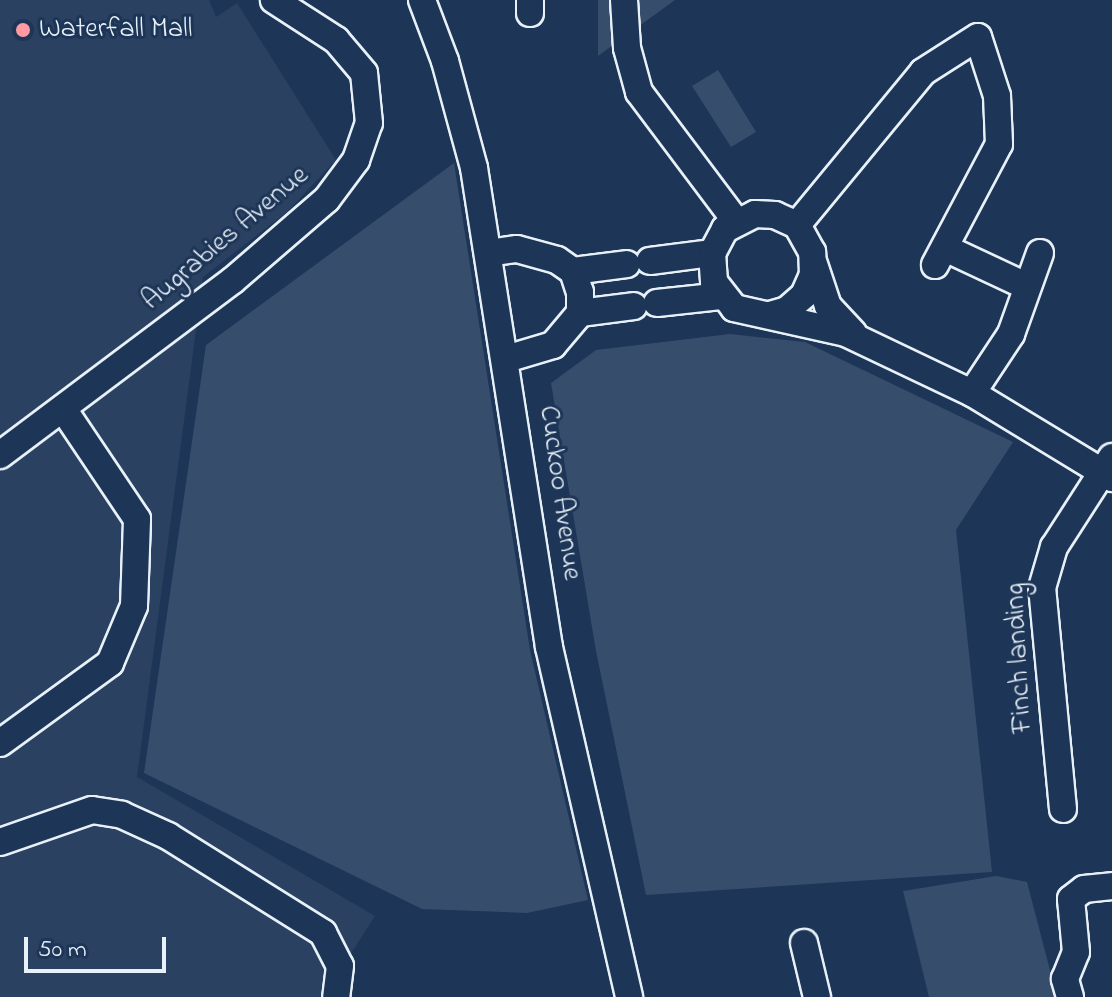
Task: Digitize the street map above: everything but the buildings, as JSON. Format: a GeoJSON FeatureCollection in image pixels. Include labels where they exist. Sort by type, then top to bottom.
{"type":"FeatureCollection","features":[{"type":"Feature","properties":{"kind":"street","name":"Augrabies Avenue"},"geometry":{"type":"LineString","coordinates":[[0,455],[272,247],[339,186],[362,149],[370,111],[359,64],[336,40],[274,0]]}},
{"type":"Feature","properties":{"kind":"street","name":"Cuckoo Avenue"},"geometry":{"type":"LineString","coordinates":[[422,0],[459,109],[506,359],[549,647],[629,997]]}},
{"type":"Feature","properties":{"kind":"street"},"geometry":{"type":"LineString","coordinates":[[624,0],[627,48],[639,92],[736,221]]}},
{"type":"Feature","properties":{"kind":"street"},"geometry":{"type":"LineString","coordinates":[[797,225],[923,72],[978,37],[997,96],[999,144],[940,257],[1026,286]]}},
{"type":"Feature","properties":{"kind":"street"},"geometry":{"type":"LineString","coordinates":[[869,344],[834,315],[808,241],[797,225],[765,213],[736,221],[717,239],[711,268],[721,296],[751,315],[770,315],[834,329],[972,393],[1108,468]]}},
{"type":"Feature","properties":{"kind":"street"},"geometry":{"type":"LineString","coordinates":[[488,253],[537,252],[573,271],[712,253]]}},
{"type":"Feature","properties":{"kind":"street"},"geometry":{"type":"LineString","coordinates":[[972,393],[1011,334],[1040,253]]}},
{"type":"Feature","properties":{"kind":"street"},"geometry":{"type":"LineString","coordinates":[[770,315],[787,310],[804,295],[814,264]]}},
{"type":"Feature","properties":{"kind":"street"},"geometry":{"type":"LineString","coordinates":[[573,271],[580,313]]}},
{"type":"Feature","properties":{"kind":"street"},"geometry":{"type":"LineString","coordinates":[[506,359],[553,345],[580,313],[721,296]]}},
{"type":"Feature","properties":{"kind":"street"},"geometry":{"type":"LineString","coordinates":[[0,743],[110,663],[134,606],[137,519],[63,409]]}},
{"type":"Feature","properties":{"kind":"street","name":"Finch landing"},"geometry":{"type":"LineString","coordinates":[[1063,809],[1042,588],[1054,547],[1108,468]]}},
{"type":"Feature","properties":{"kind":"street"},"geometry":{"type":"LineString","coordinates":[[0,842],[92,810],[122,815],[168,836],[323,933],[340,966],[336,997]]}},
{"type":"Feature","properties":{"kind":"street"},"geometry":{"type":"LineString","coordinates":[[1070,997],[1065,979],[1076,952],[1071,899],[1084,889],[1112,886]]}},
{"type":"Feature","properties":{"kind":"street"},"geometry":{"type":"LineString","coordinates":[[804,943],[817,997]]}},
{"type":"Feature","properties":{"kind":"shaded area"},"geometry":{"type":"Polygon","coordinates":[[[0,0],[209,0],[216,17],[237,3],[336,160],[287,212],[203,277],[137,777],[375,916],[323,997],[0,997],[0,0]]]}},
{"type":"Feature","properties":{"kind":"shaded area"},"geometry":{"type":"Polygon","coordinates":[[[598,0],[675,0],[598,56],[598,0]]]}},
{"type":"Feature","properties":{"kind":"shaded area"},"geometry":{"type":"Polygon","coordinates":[[[718,70],[756,132],[731,147],[692,86],[718,70]]]}},
{"type":"Feature","properties":{"kind":"shaded area"},"geometry":{"type":"Polygon","coordinates":[[[454,163],[530,650],[588,900],[527,913],[422,909],[144,773],[206,345],[454,163]]]}},
{"type":"Feature","properties":{"kind":"shaded area"},"geometry":{"type":"Polygon","coordinates":[[[730,334],[805,342],[1013,442],[956,530],[992,872],[646,895],[596,651],[551,383],[596,350],[730,334]]]}},
{"type":"Feature","properties":{"kind":"shaded area"},"geometry":{"type":"Polygon","coordinates":[[[996,876],[1027,882],[1057,997],[929,997],[903,891],[996,876]]]}},
{"type":"Feature","properties":{"kind":"place","name":"Waterfall Mall"},"geometry":{"type":"Point","coordinates":[23,30]}}]}
